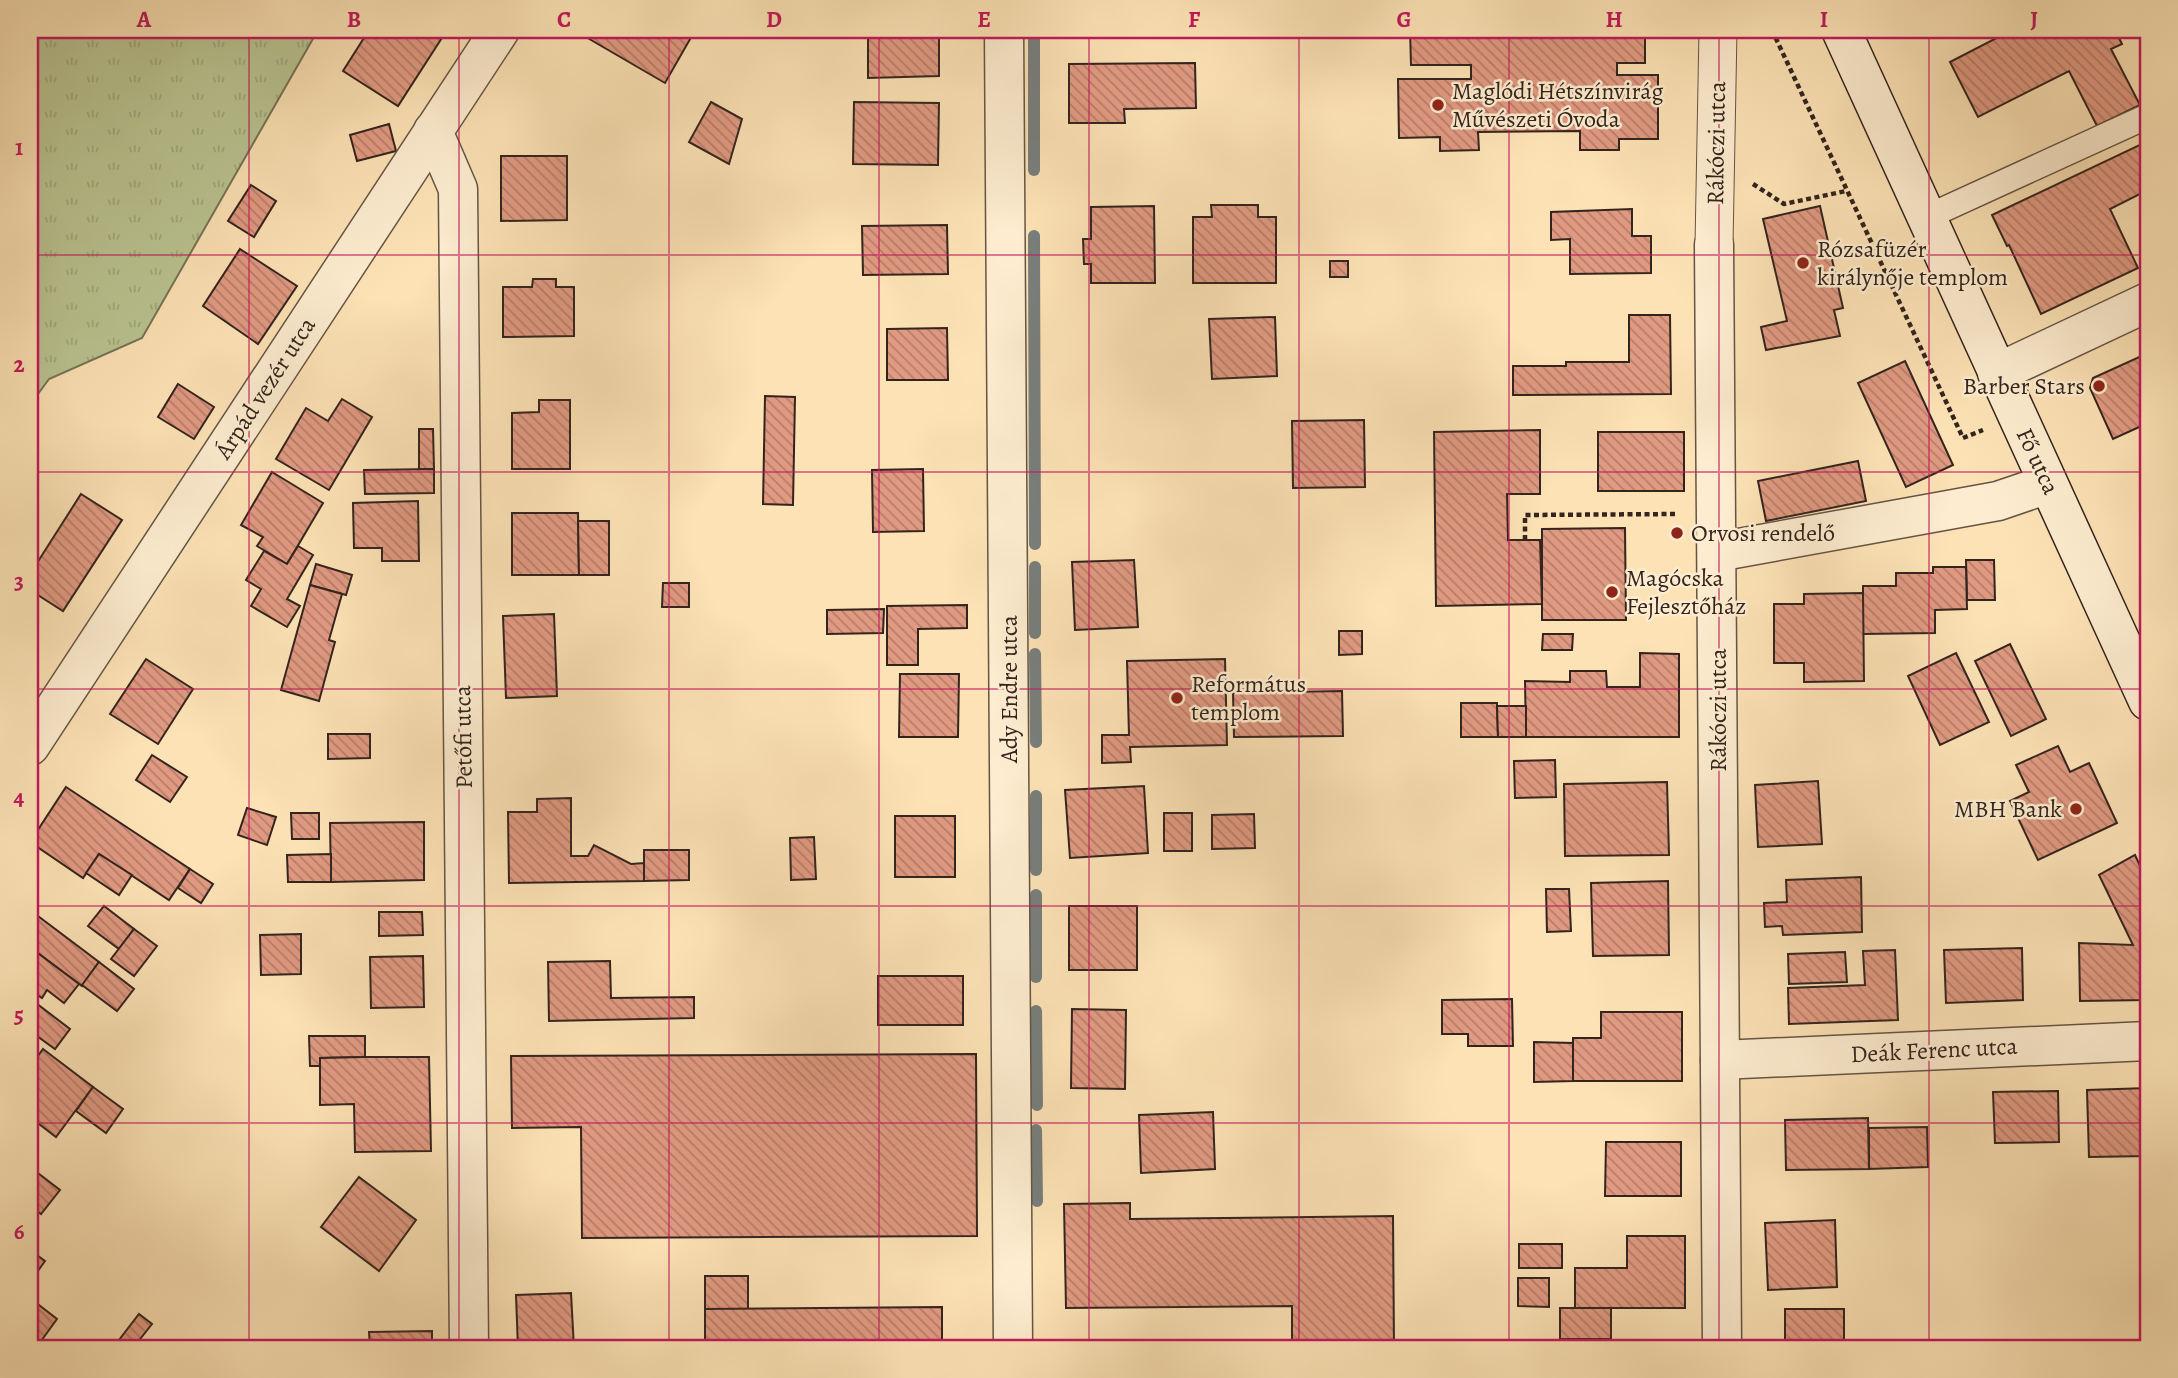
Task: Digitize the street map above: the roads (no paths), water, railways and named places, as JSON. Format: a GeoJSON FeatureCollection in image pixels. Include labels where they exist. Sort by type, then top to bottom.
{"type":"FeatureCollection","features":[{"type":"Feature","properties":{"kind":"street","name":"Árpád vezér utca"},"geometry":{"type":"LineString","coordinates":[[30,746],[500,30]]}},
{"type":"Feature","properties":{"kind":"street","name":"Ady Endre utca"},"geometry":{"type":"LineString","coordinates":[[1004,30],[1013,1348]]}},
{"type":"Feature","properties":{"kind":"street","name":"Rákóczi utca"},"geometry":{"type":"LineString","coordinates":[[1718,30],[1714,245],[1722,1348]]}},
{"type":"Feature","properties":{"kind":"street","name":"Fő utca"},"geometry":{"type":"LineString","coordinates":[[1841,30],[2148,701]]}},
{"type":"Feature","properties":{"kind":"street","name":"Petőfi utca"},"geometry":{"type":"LineString","coordinates":[[433,131],[458,189],[469,1348]]}},
{"type":"Feature","properties":{"kind":"street"},"geometry":{"type":"LineString","coordinates":[[1997,373],[2148,302]]}},
{"type":"Feature","properties":{"kind":"street"},"geometry":{"type":"LineString","coordinates":[[1717,552],[1998,501],[2048,484]]}},
{"type":"Feature","properties":{"kind":"street","name":"Deák Ferenc utca"},"geometry":{"type":"LineString","coordinates":[[1720,1060],[2148,1041]]}},
{"type":"Feature","properties":{"kind":"lane"},"geometry":{"type":"LineString","coordinates":[[1927,217],[2148,117]]}},
{"type":"Feature","properties":{"kind":"waterway"},"geometry":{"type":"LineString","coordinates":[[1034,30],[1034,170]]}},
{"type":"Feature","properties":{"kind":"waterway"},"geometry":{"type":"LineString","coordinates":[[1034,236],[1035,544]]}},
{"type":"Feature","properties":{"kind":"waterway"},"geometry":{"type":"LineString","coordinates":[[1035,567],[1035,633]]}},
{"type":"Feature","properties":{"kind":"waterway"},"geometry":{"type":"LineString","coordinates":[[1035,654],[1036,742]]}},
{"type":"Feature","properties":{"kind":"waterway"},"geometry":{"type":"LineString","coordinates":[[1036,796],[1036,870]]}},
{"type":"Feature","properties":{"kind":"waterway"},"geometry":{"type":"LineString","coordinates":[[1036,895],[1036,977]]}},
{"type":"Feature","properties":{"kind":"waterway"},"geometry":{"type":"LineString","coordinates":[[1036,1011],[1037,1105]]}},
{"type":"Feature","properties":{"kind":"waterway"},"geometry":{"type":"LineString","coordinates":[[1036,1130],[1037,1201]]}},
{"type":"Feature","properties":{"kind":"place","name":"Maglódi Hétszínvirág Művészeti Óvoda"},"geometry":{"type":"Point","coordinates":[1438,105]}},
{"type":"Feature","properties":{"kind":"place","name":"Rózsafüzér királynője templom"},"geometry":{"type":"Point","coordinates":[1803,263]}},
{"type":"Feature","properties":{"kind":"place","name":"Barber Stars"},"geometry":{"type":"Point","coordinates":[2099,386]}},
{"type":"Feature","properties":{"kind":"place","name":"Orvosi rendelő"},"geometry":{"type":"Point","coordinates":[1677,533]}},
{"type":"Feature","properties":{"kind":"place","name":"Magócska Fejlesztőház"},"geometry":{"type":"Point","coordinates":[1612,592]}},
{"type":"Feature","properties":{"kind":"place","name":"Református templom"},"geometry":{"type":"Point","coordinates":[1177,698]}},
{"type":"Feature","properties":{"kind":"place","name":"MBH Bank"},"geometry":{"type":"Point","coordinates":[2076,809]}}]}
